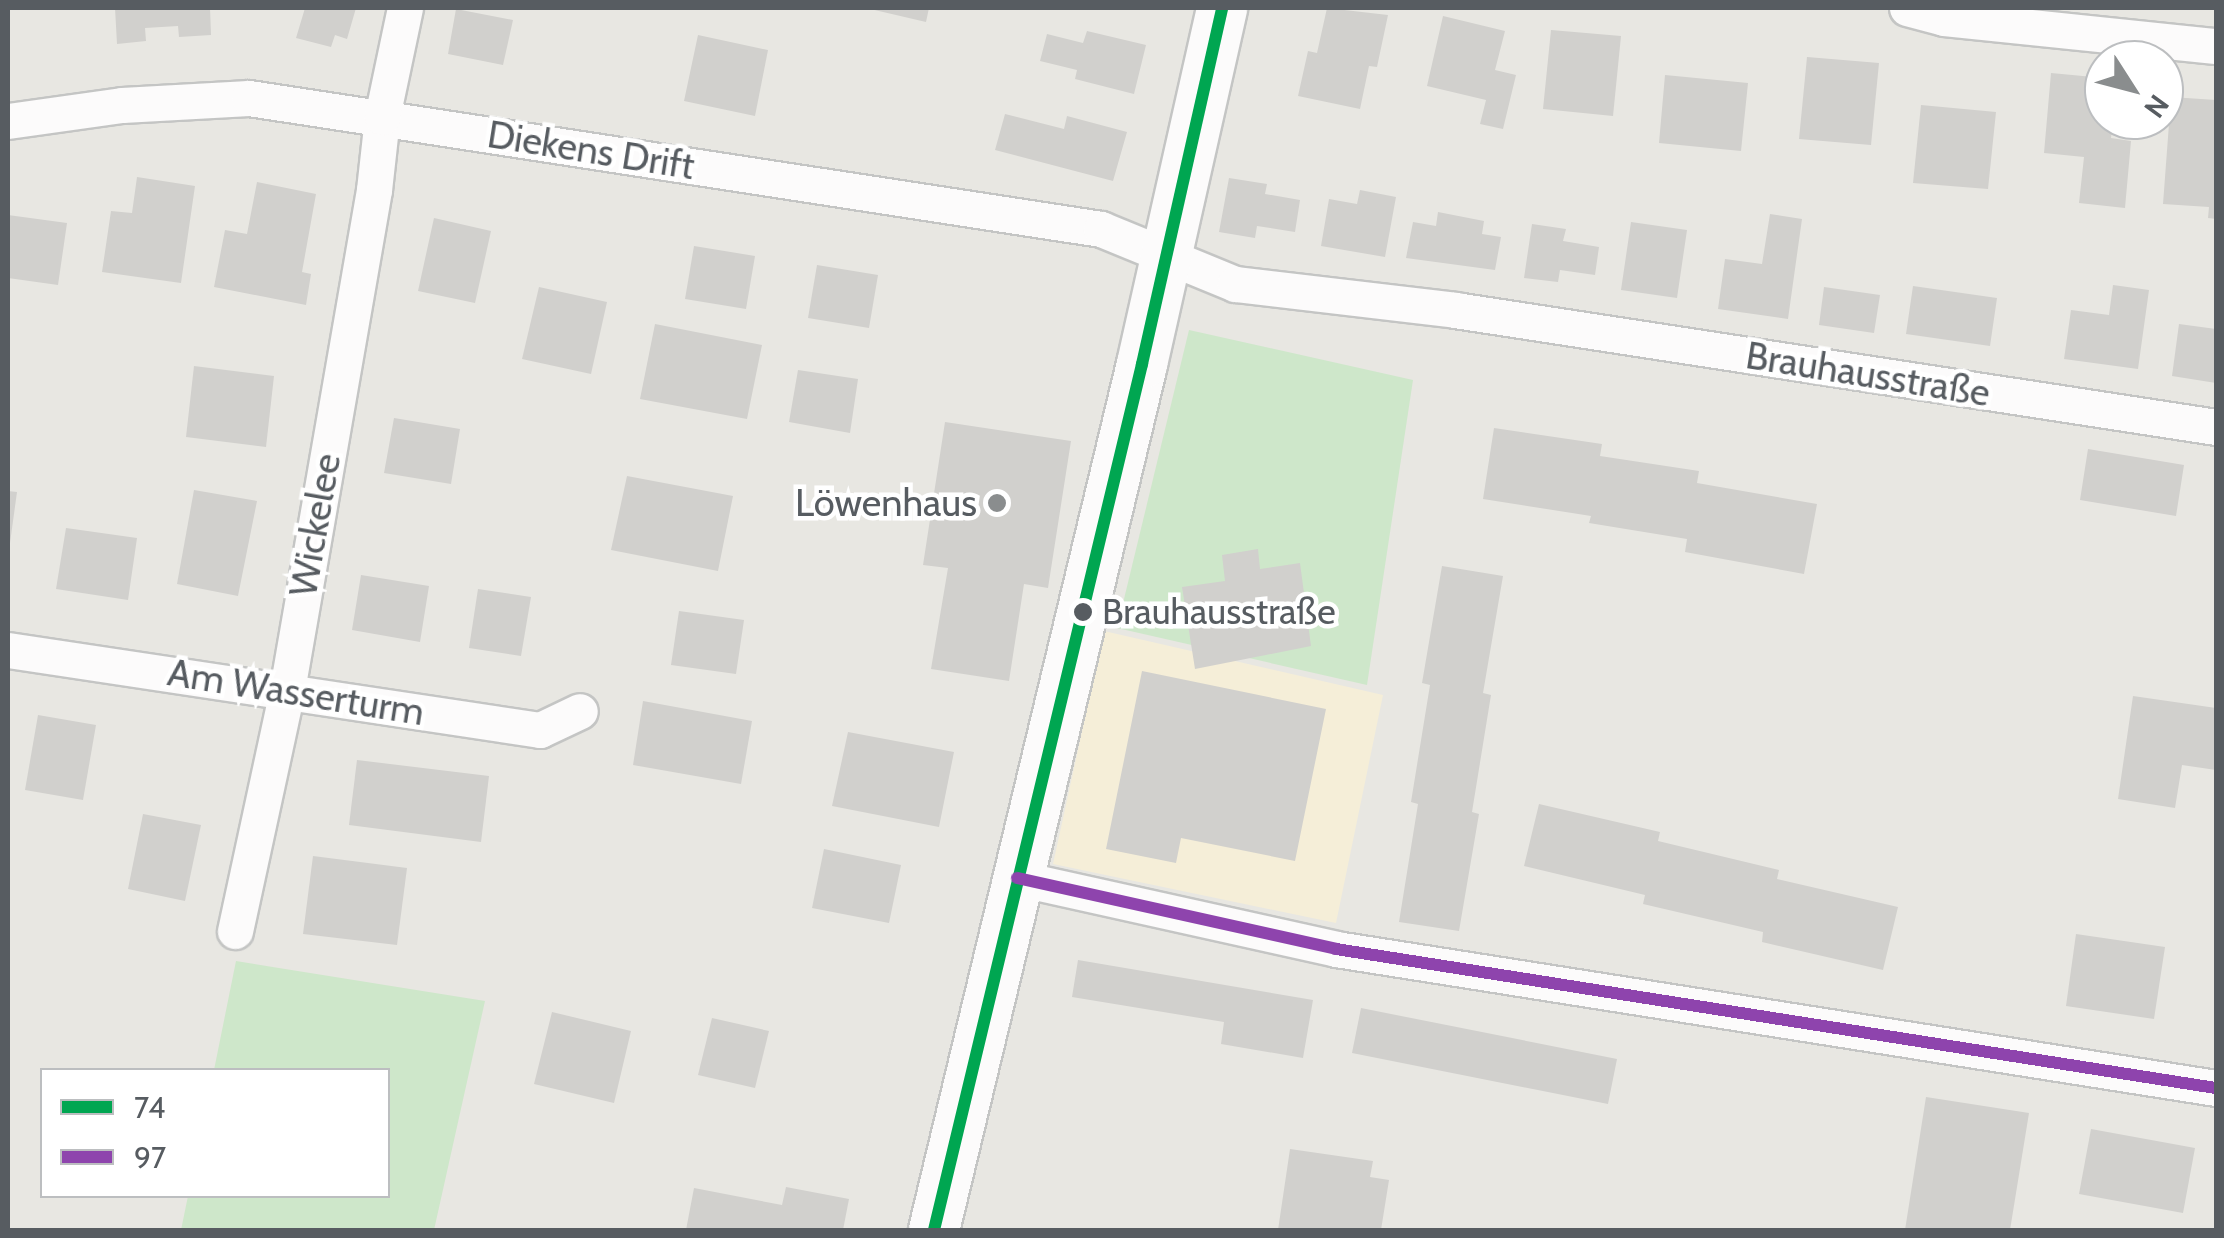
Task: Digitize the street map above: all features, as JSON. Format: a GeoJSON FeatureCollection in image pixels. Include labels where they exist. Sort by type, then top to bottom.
{"type":"FeatureCollection","features":[{"type":"Feature","properties":{"kind":"main road"},"geometry":{"type":"LineString","coordinates":[[934,1230],[1167,256],[1222,8]]}},
{"type":"Feature","properties":{"kind":"street","name":"Wickelee"},"geometry":{"type":"LineString","coordinates":[[235,931],[287,690],[374,190],[382,117],[405,8]]}},
{"type":"Feature","properties":{"kind":"street"},"geometry":{"type":"LineString","coordinates":[[1907,8],[1944,18],[2216,46]]}},
{"type":"Feature","properties":{"kind":"street","name":"Diekens Drift"},"geometry":{"type":"LineString","coordinates":[[8,122],[122,104],[250,98],[1101,229],[1167,256]]}},
{"type":"Feature","properties":{"kind":"street","name":"Brauhausstraße"},"geometry":{"type":"LineString","coordinates":[[1167,256],[1236,284],[1456,310],[2216,428]]}},
{"type":"Feature","properties":{"kind":"street","name":"Am Wasserturm"},"geometry":{"type":"LineString","coordinates":[[8,650],[540,730],[580,712]]}},
{"type":"Feature","properties":{"kind":"street"},"geometry":{"type":"LineString","coordinates":[[1017,878],[1336,948],[1894,1040],[2216,1088]]}},
{"type":"Feature","properties":{"kind":"shaded area"},"geometry":{"type":"Polygon","coordinates":[[[1104,631],[1383,695],[1336,923],[1053,864],[1104,631]]]}},
{"type":"Feature","properties":{"kind":"green space"},"geometry":{"type":"Polygon","coordinates":[[[1189,330],[1413,380],[1367,685],[1117,628],[1189,330]]]}},
{"type":"Feature","properties":{"kind":"green space"},"geometry":{"type":"Polygon","coordinates":[[[236,961],[485,1001],[434,1230],[181,1230],[188,1198],[390,1198],[390,1068],[214,1068],[236,961]]]}},
{"type":"Feature","properties":{"kind":"building"},"geometry":{"type":"Polygon","coordinates":[[[115,8],[210,8],[211,35],[179,37],[178,26],[145,28],[146,41],[117,44],[115,8]]]}},
{"type":"Feature","properties":{"kind":"building"},"geometry":{"type":"Polygon","coordinates":[[[305,8],[356,8],[347,39],[335,35],[331,47],[296,38],[305,8]]]}},
{"type":"Feature","properties":{"kind":"building"},"geometry":{"type":"Polygon","coordinates":[[[866,8],[929,8],[926,22],[866,8]]]}},
{"type":"Feature","properties":{"kind":"building"},"geometry":{"type":"Polygon","coordinates":[[[1327,8],[1388,15],[1377,67],[1369,66],[1360,109],[1298,96],[1308,51],[1317,53],[1327,8]]]}},
{"type":"Feature","properties":{"kind":"building"},"geometry":{"type":"Polygon","coordinates":[[[456,9],[513,20],[503,65],[448,54],[456,9]]]}},
{"type":"Feature","properties":{"kind":"building"},"geometry":{"type":"Polygon","coordinates":[[[1443,16],[1505,31],[1495,70],[1516,75],[1503,129],[1480,124],[1486,100],[1427,86],[1443,16]]]}},
{"type":"Feature","properties":{"kind":"building"},"geometry":{"type":"Polygon","coordinates":[[[1551,30],[1621,36],[1613,116],[1543,109],[1551,30]]]}},
{"type":"Feature","properties":{"kind":"building"},"geometry":{"type":"Polygon","coordinates":[[[1087,31],[1146,45],[1134,94],[1075,79],[1077,70],[1040,61],[1047,34],[1083,43],[1087,31]]]}},
{"type":"Feature","properties":{"kind":"building"},"geometry":{"type":"Polygon","coordinates":[[[698,35],[768,50],[755,116],[684,101],[698,35]]]}},
{"type":"Feature","properties":{"kind":"building"},"geometry":{"type":"Polygon","coordinates":[[[1807,57],[1879,63],[1871,145],[1799,139],[1807,57]]]}},
{"type":"Feature","properties":{"kind":"building"},"geometry":{"type":"Polygon","coordinates":[[[2051,73],[2084,76],[2084,140],[2131,141],[2125,208],[2079,203],[2084,157],[2044,153],[2051,73]]]}},
{"type":"Feature","properties":{"kind":"building"},"geometry":{"type":"Polygon","coordinates":[[[1665,75],[1748,83],[1741,151],[1659,143],[1665,75]]]}},
{"type":"Feature","properties":{"kind":"building"},"geometry":{"type":"Polygon","coordinates":[[[2184,98],[2216,100],[2216,219],[2208,218],[2209,207],[2163,204],[2168,140],[2184,140],[2184,98]]]}},
{"type":"Feature","properties":{"kind":"building"},"geometry":{"type":"Polygon","coordinates":[[[1921,105],[1996,112],[1988,189],[1913,183],[1921,105]]]}},
{"type":"Feature","properties":{"kind":"building"},"geometry":{"type":"Polygon","coordinates":[[[1005,114],[1064,129],[1067,116],[1127,132],[1113,181],[995,150],[1005,114]]]}},
{"type":"Feature","properties":{"kind":"building"},"geometry":{"type":"Polygon","coordinates":[[[137,177],[195,186],[181,283],[102,272],[111,211],[132,213],[137,177]]]}},
{"type":"Feature","properties":{"kind":"building"},"geometry":{"type":"Polygon","coordinates":[[[1229,178],[1267,184],[1265,194],[1300,200],[1295,232],[1257,226],[1255,238],[1219,232],[1229,178]]]}},
{"type":"Feature","properties":{"kind":"building"},"geometry":{"type":"Polygon","coordinates":[[[257,182],[316,194],[302,272],[311,274],[306,305],[214,287],[225,230],[247,234],[257,182]]]}},
{"type":"Feature","properties":{"kind":"building"},"geometry":{"type":"Polygon","coordinates":[[[1360,190],[1396,197],[1385,257],[1321,246],[1329,199],[1357,204],[1360,190]]]}},
{"type":"Feature","properties":{"kind":"building"},"geometry":{"type":"Polygon","coordinates":[[[1438,212],[1484,221],[1482,234],[1501,237],[1495,270],[1406,258],[1413,222],[1436,226],[1438,212]]]}},
{"type":"Feature","properties":{"kind":"building"},"geometry":{"type":"Polygon","coordinates":[[[1770,214],[1802,219],[1788,319],[1718,309],[1725,259],[1762,264],[1770,214]]]}},
{"type":"Feature","properties":{"kind":"building"},"geometry":{"type":"Polygon","coordinates":[[[8,215],[67,223],[58,285],[8,278],[8,215]]]}},
{"type":"Feature","properties":{"kind":"building"},"geometry":{"type":"Polygon","coordinates":[[[434,218],[491,231],[475,303],[418,291],[434,218]]]}},
{"type":"Feature","properties":{"kind":"building"},"geometry":{"type":"Polygon","coordinates":[[[1631,222],[1687,230],[1677,298],[1621,290],[1631,222]]]}},
{"type":"Feature","properties":{"kind":"building"},"geometry":{"type":"Polygon","coordinates":[[[1532,224],[1566,229],[1563,241],[1599,247],[1595,275],[1560,270],[1558,282],[1524,278],[1532,224]]]}},
{"type":"Feature","properties":{"kind":"building"},"geometry":{"type":"Polygon","coordinates":[[[694,246],[755,256],[746,309],[685,299],[694,246]]]}},
{"type":"Feature","properties":{"kind":"building"},"geometry":{"type":"Polygon","coordinates":[[[817,265],[878,275],[869,328],[808,318],[817,265]]]}},
{"type":"Feature","properties":{"kind":"building"},"geometry":{"type":"Polygon","coordinates":[[[2113,285],[2149,290],[2138,369],[2064,359],[2071,310],[2109,315],[2113,285]]]}},
{"type":"Feature","properties":{"kind":"building"},"geometry":{"type":"Polygon","coordinates":[[[1913,286],[1997,298],[1990,346],[1906,334],[1913,286]]]}},
{"type":"Feature","properties":{"kind":"building"},"geometry":{"type":"Polygon","coordinates":[[[539,287],[607,302],[591,374],[522,359],[539,287]]]}},
{"type":"Feature","properties":{"kind":"building"},"geometry":{"type":"Polygon","coordinates":[[[1824,287],[1880,295],[1874,333],[1819,325],[1824,287]]]}},
{"type":"Feature","properties":{"kind":"building"},"geometry":{"type":"Polygon","coordinates":[[[655,324],[762,345],[747,419],[640,399],[655,324]]]}},
{"type":"Feature","properties":{"kind":"building"},"geometry":{"type":"Polygon","coordinates":[[[2179,324],[2216,329],[2216,383],[2172,376],[2179,324]]]}},
{"type":"Feature","properties":{"kind":"building"},"geometry":{"type":"Polygon","coordinates":[[[194,366],[274,376],[266,447],[186,437],[194,366]]]}},
{"type":"Feature","properties":{"kind":"building"},"geometry":{"type":"Polygon","coordinates":[[[798,370],[858,379],[850,433],[789,422],[798,370]]]}},
{"type":"Feature","properties":{"kind":"building"},"geometry":{"type":"Polygon","coordinates":[[[394,418],[460,429],[451,484],[384,473],[394,418]]]}},
{"type":"Feature","properties":{"kind":"building","name":"Löwenhaus"},"geometry":{"type":"Polygon","coordinates":[[[945,422],[1071,441],[1048,588],[1024,584],[1009,681],[931,669],[948,568],[923,565],[945,422]]]}},
{"type":"Feature","properties":{"kind":"building"},"geometry":{"type":"Polygon","coordinates":[[[1494,428],[1602,444],[1600,456],[1699,471],[1697,483],[1817,504],[1804,574],[1685,552],[1687,539],[1589,523],[1591,516],[1483,499],[1494,428]]]}},
{"type":"Feature","properties":{"kind":"building"},"geometry":{"type":"Polygon","coordinates":[[[2088,449],[2184,465],[2176,516],[2080,500],[2088,449]]]}},
{"type":"Feature","properties":{"kind":"building"},"geometry":{"type":"Polygon","coordinates":[[[627,476],[733,496],[718,571],[611,550],[627,476]]]}},
{"type":"Feature","properties":{"kind":"building"},"geometry":{"type":"Polygon","coordinates":[[[194,490],[257,501],[238,596],[177,584],[194,490]]]}},
{"type":"Feature","properties":{"kind":"building"},"geometry":{"type":"Polygon","coordinates":[[[8,491],[17,492],[10,543],[8,542],[8,491]]]}},
{"type":"Feature","properties":{"kind":"building"},"geometry":{"type":"Polygon","coordinates":[[[66,528],[137,538],[128,600],[56,589],[66,528]]]}},
{"type":"Feature","properties":{"kind":"building"},"geometry":{"type":"Polygon","coordinates":[[[1258,549],[1260,569],[1300,563],[1311,646],[1195,669],[1182,587],[1225,581],[1222,555],[1258,549]]]}},
{"type":"Feature","properties":{"kind":"building"},"geometry":{"type":"Polygon","coordinates":[[[1442,566],[1503,576],[1483,693],[1491,695],[1472,812],[1479,814],[1459,931],[1399,922],[1418,804],[1411,802],[1430,685],[1422,683],[1442,566]]]}},
{"type":"Feature","properties":{"kind":"building"},"geometry":{"type":"Polygon","coordinates":[[[361,575],[429,586],[420,642],[352,630],[361,575]]]}},
{"type":"Feature","properties":{"kind":"building"},"geometry":{"type":"Polygon","coordinates":[[[478,589],[531,597],[521,656],[469,648],[478,589]]]}},
{"type":"Feature","properties":{"kind":"building"},"geometry":{"type":"Polygon","coordinates":[[[679,611],[744,620],[736,674],[671,665],[679,611]]]}},
{"type":"Feature","properties":{"kind":"building"},"geometry":{"type":"Polygon","coordinates":[[[1142,671],[1326,709],[1295,861],[1181,838],[1176,863],[1106,849],[1142,671]]]}},
{"type":"Feature","properties":{"kind":"building"},"geometry":{"type":"Polygon","coordinates":[[[2133,696],[2216,708],[2216,770],[2182,765],[2175,808],[2118,799],[2133,696]]]}},
{"type":"Feature","properties":{"kind":"building"},"geometry":{"type":"Polygon","coordinates":[[[643,701],[752,721],[741,784],[633,765],[643,701]]]}},
{"type":"Feature","properties":{"kind":"building"},"geometry":{"type":"Polygon","coordinates":[[[38,715],[96,725],[83,800],[25,790],[38,715]]]}},
{"type":"Feature","properties":{"kind":"building"},"geometry":{"type":"Polygon","coordinates":[[[848,732],[954,752],[939,827],[832,806],[848,732]]]}},
{"type":"Feature","properties":{"kind":"building"},"geometry":{"type":"Polygon","coordinates":[[[357,760],[489,776],[481,842],[349,825],[357,760]]]}},
{"type":"Feature","properties":{"kind":"building"},"geometry":{"type":"Polygon","coordinates":[[[1539,804],[1660,832],[1658,841],[1779,870],[1777,879],[1898,907],[1883,970],[1762,942],[1763,932],[1643,904],[1645,895],[1524,866],[1539,804]]]}},
{"type":"Feature","properties":{"kind":"building"},"geometry":{"type":"Polygon","coordinates":[[[143,814],[201,825],[185,901],[128,889],[143,814]]]}},
{"type":"Feature","properties":{"kind":"building"},"geometry":{"type":"Polygon","coordinates":[[[824,849],[901,865],[889,923],[812,908],[824,849]]]}},
{"type":"Feature","properties":{"kind":"building"},"geometry":{"type":"Polygon","coordinates":[[[313,856],[407,868],[397,945],[303,934],[313,856]]]}},
{"type":"Feature","properties":{"kind":"building"},"geometry":{"type":"Polygon","coordinates":[[[2076,934],[2165,947],[2154,1019],[2066,1006],[2076,934]]]}},
{"type":"Feature","properties":{"kind":"building"},"geometry":{"type":"Polygon","coordinates":[[[1078,960],[1313,1000],[1303,1058],[1221,1044],[1224,1022],[1072,997],[1078,960]]]}},
{"type":"Feature","properties":{"kind":"building"},"geometry":{"type":"Polygon","coordinates":[[[1361,1008],[1617,1059],[1608,1104],[1352,1053],[1361,1008]]]}},
{"type":"Feature","properties":{"kind":"building"},"geometry":{"type":"Polygon","coordinates":[[[552,1012],[631,1031],[614,1103],[534,1084],[552,1012]]]}},
{"type":"Feature","properties":{"kind":"building"},"geometry":{"type":"Polygon","coordinates":[[[712,1018],[769,1031],[755,1088],[698,1075],[712,1018]]]}},
{"type":"Feature","properties":{"kind":"building"},"geometry":{"type":"Polygon","coordinates":[[[1926,1097],[2029,1113],[2010,1230],[1905,1230],[1926,1097]]]}},
{"type":"Feature","properties":{"kind":"building"},"geometry":{"type":"Polygon","coordinates":[[[2091,1129],[2195,1148],[2183,1213],[2079,1194],[2091,1129]]]}},
{"type":"Feature","properties":{"kind":"building"},"geometry":{"type":"Polygon","coordinates":[[[1290,1149],[1373,1161],[1370,1177],[1389,1180],[1381,1230],[1278,1230],[1290,1149]]]}},
{"type":"Feature","properties":{"kind":"building"},"geometry":{"type":"Polygon","coordinates":[[[786,1187],[849,1199],[843,1230],[686,1230],[694,1188],[782,1205],[786,1187]]]}},
{"type":"Feature","properties":{"kind":"transit line","name":"74"},"geometry":{"type":"LineString","coordinates":[[934,1230],[1142,364],[1222,8]]}},
{"type":"Feature","properties":{"kind":"transit line","name":"97"},"geometry":{"type":"LineString","coordinates":[[1017,878],[1336,949],[2216,1088]]}},
{"type":"Feature","properties":{"kind":"place","name":"Löwenhaus"},"geometry":{"type":"Point","coordinates":[997,503]}},
{"type":"Feature","properties":{"kind":"place","name":"Brauhausstraße"},"geometry":{"type":"Point","coordinates":[1083,612]}}]}
